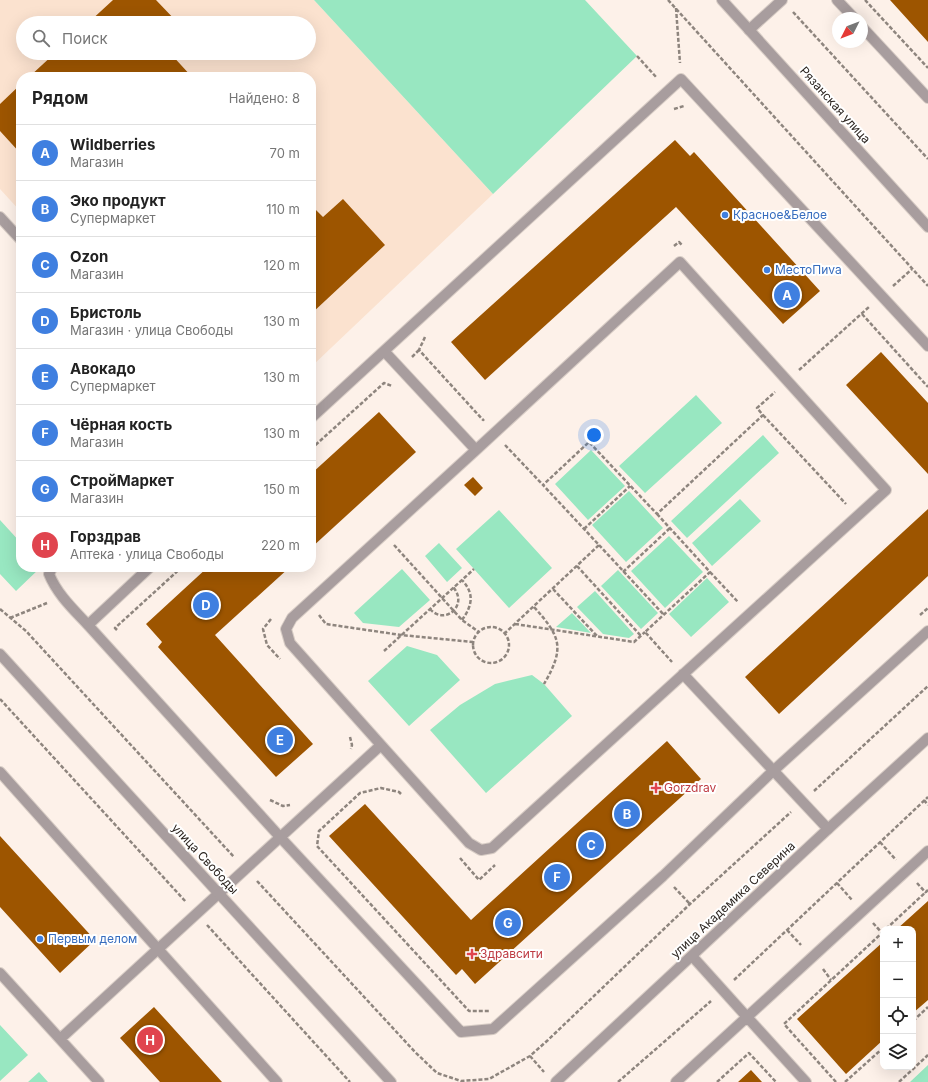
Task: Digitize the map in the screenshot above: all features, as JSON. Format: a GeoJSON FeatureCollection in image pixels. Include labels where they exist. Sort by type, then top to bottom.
{"type":"FeatureCollection","features":[{"type":"Feature","properties":{"kind":"street","name":"Рязанская улица"},"geometry":{"type":"LineString","coordinates":[[722,0],[928,227]]}},
{"type":"Feature","properties":{"kind":"street"},"geometry":{"type":"LineString","coordinates":[[837,0],[848,12]]}},
{"type":"Feature","properties":{"kind":"street"},"geometry":{"type":"LineString","coordinates":[[749,30],[785,3]]}},
{"type":"Feature","properties":{"kind":"street"},"geometry":{"type":"LineString","coordinates":[[868,33],[928,98]]}},
{"type":"Feature","properties":{"kind":"street"},"geometry":{"type":"LineString","coordinates":[[316,413],[681,79],[928,346]]}},
{"type":"Feature","properties":{"kind":"street"},"geometry":{"type":"LineString","coordinates":[[0,217],[16,235]]}},
{"type":"Feature","properties":{"kind":"street"},"geometry":{"type":"LineString","coordinates":[[680,262],[886,490],[492,848],[481,850],[469,843],[290,643],[286,629],[292,618],[495,433],[680,262]]}},
{"type":"Feature","properties":{"kind":"street"},"geometry":{"type":"LineString","coordinates":[[384,351],[476,450]]}},
{"type":"Feature","properties":{"kind":"street"},"geometry":{"type":"LineString","coordinates":[[50,572],[49,574],[51,578],[63,597],[88,625],[280,837],[461,1032],[493,1029],[663,876],[773,771],[928,632]]}},
{"type":"Feature","properties":{"kind":"street"},"geometry":{"type":"LineString","coordinates":[[88,625],[145,572]]}},
{"type":"Feature","properties":{"kind":"street","name":"улица Свободы"},"geometry":{"type":"LineString","coordinates":[[0,654],[391,1082]]}},
{"type":"Feature","properties":{"kind":"street"},"geometry":{"type":"LineString","coordinates":[[683,674],[828,829]]}},
{"type":"Feature","properties":{"kind":"street","name":"улица Академика Северина"},"geometry":{"type":"LineString","coordinates":[[552,1079],[692,956],[928,738]]}},
{"type":"Feature","properties":{"kind":"street"},"geometry":{"type":"LineString","coordinates":[[60,1039],[381,745]]}},
{"type":"Feature","properties":{"kind":"street"},"geometry":{"type":"LineString","coordinates":[[0,772],[277,1082]]}},
{"type":"Feature","properties":{"kind":"street"},"geometry":{"type":"LineString","coordinates":[[676,1082],[928,851]]}},
{"type":"Feature","properties":{"kind":"street"},"geometry":{"type":"LineString","coordinates":[[692,956],[806,1082]]}},
{"type":"Feature","properties":{"kind":"street"},"geometry":{"type":"LineString","coordinates":[[0,973],[99,1082]]}},
{"type":"Feature","properties":{"kind":"path"},"geometry":{"type":"LineString","coordinates":[[668,0],[928,286]]}},
{"type":"Feature","properties":{"kind":"path"},"geometry":{"type":"LineString","coordinates":[[865,0],[928,68]]}},
{"type":"Feature","properties":{"kind":"path"},"geometry":{"type":"LineString","coordinates":[[785,3],[928,159]]}},
{"type":"Feature","properties":{"kind":"path"},"geometry":{"type":"LineString","coordinates":[[676,8],[681,79]]}},
{"type":"Feature","properties":{"kind":"path"},"geometry":{"type":"LineString","coordinates":[[637,56],[669,90]]}},
{"type":"Feature","properties":{"kind":"path"},"geometry":{"type":"LineString","coordinates":[[673,109],[684,106],[689,108]]}},
{"type":"Feature","properties":{"kind":"path"},"geometry":{"type":"LineString","coordinates":[[673,247],[679,242],[684,248]]}},
{"type":"Feature","properties":{"kind":"path"},"geometry":{"type":"LineString","coordinates":[[857,516],[757,408],[912,269]]}},
{"type":"Feature","properties":{"kind":"path"},"geometry":{"type":"LineString","coordinates":[[862,314],[928,387]]}},
{"type":"Feature","properties":{"kind":"path"},"geometry":{"type":"LineString","coordinates":[[426,336],[419,350],[664,615]]}},
{"type":"Feature","properties":{"kind":"path"},"geometry":{"type":"LineString","coordinates":[[316,445],[384,383],[398,390]]}},
{"type":"Feature","properties":{"kind":"path"},"geometry":{"type":"LineString","coordinates":[[483,420],[489,415]]}},
{"type":"Feature","properties":{"kind":"path"},"geometry":{"type":"LineString","coordinates":[[657,514],[764,415]]}},
{"type":"Feature","properties":{"kind":"path"},"geometry":{"type":"LineString","coordinates":[[543,485],[590,442],[750,614]]}},
{"type":"Feature","properties":{"kind":"path"},"geometry":{"type":"LineString","coordinates":[[584,529],[630,486]]}},
{"type":"Feature","properties":{"kind":"path"},"geometry":{"type":"LineString","coordinates":[[623,572],[670,528]]}},
{"type":"Feature","properties":{"kind":"path"},"geometry":{"type":"LineString","coordinates":[[384,534],[462,620],[479,632]]}},
{"type":"Feature","properties":{"kind":"path"},"geometry":{"type":"LineString","coordinates":[[504,634],[599,545]]}},
{"type":"Feature","properties":{"kind":"path"},"geometry":{"type":"LineString","coordinates":[[577,566],[641,636]]}},
{"type":"Feature","properties":{"kind":"path"},"geometry":{"type":"LineString","coordinates":[[384,651],[474,569]]}},
{"type":"Feature","properties":{"kind":"path"},"geometry":{"type":"LineString","coordinates":[[515,624],[634,642],[710,572]]}},
{"type":"Feature","properties":{"kind":"path"},"geometry":{"type":"LineString","coordinates":[[462,580],[467,585],[471,598],[469,610],[462,620]]}},
{"type":"Feature","properties":{"kind":"path"},"geometry":{"type":"LineString","coordinates":[[430,609],[433,613],[440,615],[447,615],[454,611],[458,605],[459,598],[454,587]]}},
{"type":"Feature","properties":{"kind":"path"},"geometry":{"type":"LineString","coordinates":[[553,589],[597,636]]}},
{"type":"Feature","properties":{"kind":"path"},"geometry":{"type":"LineString","coordinates":[[10,618],[63,597]]}},
{"type":"Feature","properties":{"kind":"path"},"geometry":{"type":"LineString","coordinates":[[308,604],[326,624],[400,635],[473,642]]}},
{"type":"Feature","properties":{"kind":"path"},"geometry":{"type":"LineString","coordinates":[[534,607],[552,629],[557,639],[558,648],[555,662],[544,684]]}},
{"type":"Feature","properties":{"kind":"path"},"geometry":{"type":"LineString","coordinates":[[0,609],[26,631],[415,1052],[437,1073],[461,1081],[489,1079],[530,1056],[690,904],[928,686]]}},
{"type":"Feature","properties":{"kind":"path"},"geometry":{"type":"LineString","coordinates":[[495,628],[504,634],[508,645],[505,656],[495,662],[484,662],[475,654],[473,642],[479,632],[484,629],[495,628]]}},
{"type":"Feature","properties":{"kind":"path"},"geometry":{"type":"LineString","coordinates":[[645,632],[683,674]]}},
{"type":"Feature","properties":{"kind":"path"},"geometry":{"type":"LineString","coordinates":[[0,699],[350,1082]]}},
{"type":"Feature","properties":{"kind":"path"},"geometry":{"type":"LineString","coordinates":[[618,1082],[723,991],[928,797]]}},
{"type":"Feature","properties":{"kind":"path"},"geometry":{"type":"LineString","coordinates":[[924,800],[928,805]]}},
{"type":"Feature","properties":{"kind":"path"},"geometry":{"type":"LineString","coordinates":[[889,926],[928,890]]}},
{"type":"Feature","properties":{"kind":"path"},"geometry":{"type":"LineString","coordinates":[[836,1082],[784,1024],[880,935]]}},
{"type":"Feature","properties":{"kind":"path"},"geometry":{"type":"LineString","coordinates":[[916,1018],[928,1007]]}},
{"type":"Feature","properties":{"kind":"path"},"geometry":{"type":"LineString","coordinates":[[845,1082],[880,1051]]}},
{"type":"Feature","properties":{"kind":"path"},"geometry":{"type":"LineString","coordinates":[[717,1082],[750,1053],[776,1082]]}},
{"type":"Feature","properties":{"kind":"path"},"geometry":{"type":"LineString","coordinates":[[899,1082],[928,1055]]}},
{"type":"Feature","properties":{"kind":"path"},"geometry":{"type":"LineString","coordinates":[[530,1056],[552,1079]]}},
{"type":"Feature","properties":{"kind":"shaded area"},"geometry":{"type":"Polygon","coordinates":[[[0,0],[314,0],[493,194],[316,362],[316,72],[16,72],[16,207],[0,189],[0,0]]]}},
{"type":"Feature","properties":{"kind":"green space"},"geometry":{"type":"Polygon","coordinates":[[[314,0],[585,0],[637,56],[493,194],[314,0]]]}},
{"type":"Feature","properties":{"kind":"green space"},"geometry":{"type":"Polygon","coordinates":[[[696,395],[722,423],[645,493],[619,466],[696,395]]]}},
{"type":"Feature","properties":{"kind":"green space"},"geometry":{"type":"Polygon","coordinates":[[[763,435],[779,453],[687,538],[671,521],[763,435]]]}},
{"type":"Feature","properties":{"kind":"green space"},"geometry":{"type":"Polygon","coordinates":[[[591,450],[625,486],[588,520],[555,484],[591,450]]]}},
{"type":"Feature","properties":{"kind":"green space"},"geometry":{"type":"Polygon","coordinates":[[[629,491],[663,528],[626,562],[592,525],[629,491]]]}},
{"type":"Feature","properties":{"kind":"green space"},"geometry":{"type":"Polygon","coordinates":[[[740,499],[761,521],[712,566],[692,543],[740,499]]]}},
{"type":"Feature","properties":{"kind":"green space"},"geometry":{"type":"Polygon","coordinates":[[[499,510],[552,568],[509,608],[456,549],[499,510]]]}},
{"type":"Feature","properties":{"kind":"green space"},"geometry":{"type":"Polygon","coordinates":[[[0,520],[16,538],[16,572],[36,572],[16,591],[0,574],[0,520]]]}},
{"type":"Feature","properties":{"kind":"green space"},"geometry":{"type":"Polygon","coordinates":[[[669,536],[703,572],[665,608],[631,571],[669,536]]]}},
{"type":"Feature","properties":{"kind":"green space"},"geometry":{"type":"Polygon","coordinates":[[[439,543],[462,568],[447,582],[425,556],[439,543]]]}},
{"type":"Feature","properties":{"kind":"green space"},"geometry":{"type":"Polygon","coordinates":[[[402,569],[430,600],[399,627],[363,623],[354,613],[402,569]]]}},
{"type":"Feature","properties":{"kind":"green space"},"geometry":{"type":"Polygon","coordinates":[[[618,570],[658,613],[641,629],[601,586],[618,570]]]}},
{"type":"Feature","properties":{"kind":"green space"},"geometry":{"type":"Polygon","coordinates":[[[707,578],[729,602],[691,637],[669,614],[707,578]]]}},
{"type":"Feature","properties":{"kind":"green space"},"geometry":{"type":"Polygon","coordinates":[[[595,591],[634,634],[629,638],[603,634],[577,607],[595,591]]]}},
{"type":"Feature","properties":{"kind":"green space"},"geometry":{"type":"Polygon","coordinates":[[[572,613],[591,633],[556,627],[572,613]]]}},
{"type":"Feature","properties":{"kind":"green space"},"geometry":{"type":"Polygon","coordinates":[[[407,646],[437,655],[460,680],[409,726],[368,681],[407,646]]]}},
{"type":"Feature","properties":{"kind":"green space"},"geometry":{"type":"Polygon","coordinates":[[[532,675],[544,684],[572,716],[486,793],[430,730],[460,705],[495,684],[532,675]]]}},
{"type":"Feature","properties":{"kind":"green space"},"geometry":{"type":"Polygon","coordinates":[[[0,1025],[28,1055],[0,1081],[0,1025]]]}},
{"type":"Feature","properties":{"kind":"green space"},"geometry":{"type":"Polygon","coordinates":[[[928,1065],[928,1082],[910,1082],[928,1065]]]}},
{"type":"Feature","properties":{"kind":"green space"},"geometry":{"type":"Polygon","coordinates":[[[39,1072],[48,1082],[28,1082],[39,1072]]]}},
{"type":"Feature","properties":{"kind":"building"},"geometry":{"type":"Polygon","coordinates":[[[113,0],[156,0],[171,16],[96,16],[113,0]]]}},
{"type":"Feature","properties":{"kind":"building"},"geometry":{"type":"Polygon","coordinates":[[[890,0],[928,0],[928,42],[890,0]]]}},
{"type":"Feature","properties":{"kind":"building"},"geometry":{"type":"Polygon","coordinates":[[[47,60],[176,60],[187,72],[34,72],[47,60]]]}},
{"type":"Feature","properties":{"kind":"building"},"geometry":{"type":"Polygon","coordinates":[[[16,89],[16,149],[0,131],[0,104],[16,89]]]}},
{"type":"Feature","properties":{"kind":"building"},"geometry":{"type":"Polygon","coordinates":[[[675,140],[690,156],[694,152],[820,291],[783,324],[676,207],[485,380],[451,342],[675,140]]]}},
{"type":"Feature","properties":{"kind":"building"},"geometry":{"type":"Polygon","coordinates":[[[343,199],[385,245],[316,309],[316,210],[323,217],[343,199]]]}},
{"type":"Feature","properties":{"kind":"building"},"geometry":{"type":"Polygon","coordinates":[[[881,352],[928,403],[928,474],[846,385],[881,352]]]}},
{"type":"Feature","properties":{"kind":"building"},"geometry":{"type":"Polygon","coordinates":[[[379,412],[416,452],[316,543],[316,469],[379,412]]]}},
{"type":"Feature","properties":{"kind":"building"},"geometry":{"type":"Polygon","coordinates":[[[473,477],[483,488],[475,496],[464,485],[473,477]]]}},
{"type":"Feature","properties":{"kind":"building"},"geometry":{"type":"Polygon","coordinates":[[[928,509],[928,576],[779,714],[745,677],[928,509]]]}},
{"type":"Feature","properties":{"kind":"building"},"geometry":{"type":"Polygon","coordinates":[[[203,572],[284,572],[215,635],[313,744],[276,777],[158,647],[162,642],[146,624],[203,572]]]}},
{"type":"Feature","properties":{"kind":"building"},"geometry":{"type":"Polygon","coordinates":[[[667,741],[701,779],[475,984],[462,969],[456,975],[329,836],[365,804],[471,920],[667,741]]]}},
{"type":"Feature","properties":{"kind":"building"},"geometry":{"type":"Polygon","coordinates":[[[0,836],[95,940],[60,973],[0,907],[0,836]]]}},
{"type":"Feature","properties":{"kind":"building"},"geometry":{"type":"Polygon","coordinates":[[[928,901],[928,1000],[916,1010],[916,926],[900,926],[928,901]]]}},
{"type":"Feature","properties":{"kind":"building"},"geometry":{"type":"Polygon","coordinates":[[[880,945],[880,1043],[846,1074],[797,1019],[880,945]]]}},
{"type":"Feature","properties":{"kind":"building"},"geometry":{"type":"Polygon","coordinates":[[[154,1007],[222,1082],[160,1082],[120,1038],[154,1007]]]}},
{"type":"Feature","properties":{"kind":"building"},"geometry":{"type":"Polygon","coordinates":[[[751,1070],[762,1082],[738,1082],[751,1070]]]}},
{"type":"Feature","properties":{"kind":"place","name":"Красное&Белое"},"geometry":{"type":"Point","coordinates":[725,215]}},
{"type":"Feature","properties":{"kind":"place","name":"МестоПиvа"},"geometry":{"type":"Point","coordinates":[767,270]}},
{"type":"Feature","properties":{"kind":"place","name":"Wildberries"},"geometry":{"type":"Point","coordinates":[787,295]}},
{"type":"Feature","properties":{"kind":"place","name":"Бристоль"},"geometry":{"type":"Point","coordinates":[206,605]}},
{"type":"Feature","properties":{"kind":"place","name":"Авокадо"},"geometry":{"type":"Point","coordinates":[280,740]}},
{"type":"Feature","properties":{"kind":"place","name":"Gorzdrav"},"geometry":{"type":"Point","coordinates":[656,788]}},
{"type":"Feature","properties":{"kind":"place","name":"Эко продукт"},"geometry":{"type":"Point","coordinates":[627,814]}},
{"type":"Feature","properties":{"kind":"place","name":"Ozon"},"geometry":{"type":"Point","coordinates":[591,845]}},
{"type":"Feature","properties":{"kind":"place","name":"Чёрная кость"},"geometry":{"type":"Point","coordinates":[557,877]}},
{"type":"Feature","properties":{"kind":"place","name":"СтройМаркет"},"geometry":{"type":"Point","coordinates":[508,923]}},
{"type":"Feature","properties":{"kind":"place","name":"Первым делом"},"geometry":{"type":"Point","coordinates":[40,939]}},
{"type":"Feature","properties":{"kind":"place","name":"Здравсити"},"geometry":{"type":"Point","coordinates":[472,954]}},
{"type":"Feature","properties":{"kind":"place","name":"Горздрав"},"geometry":{"type":"Point","coordinates":[150,1040]}}]}
